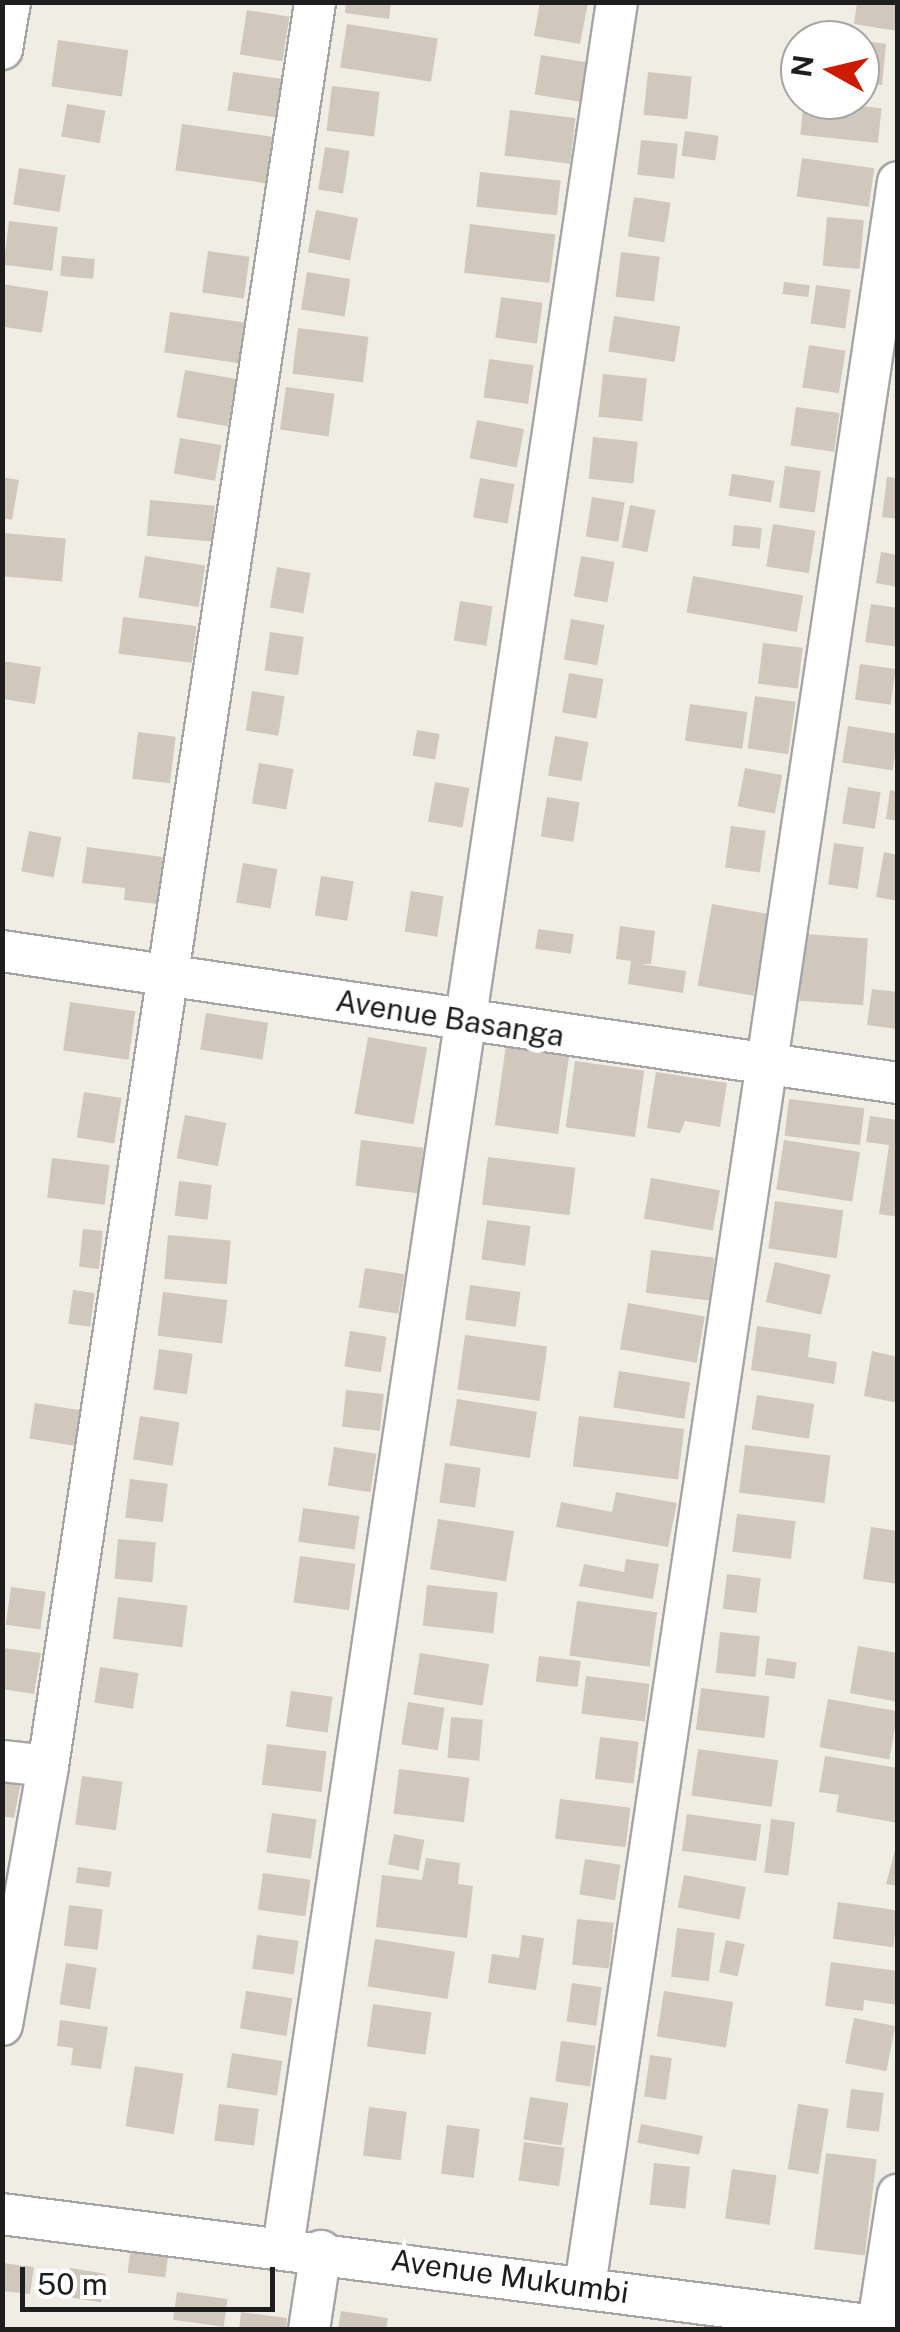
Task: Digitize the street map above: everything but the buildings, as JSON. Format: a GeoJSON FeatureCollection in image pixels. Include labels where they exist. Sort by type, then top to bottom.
{"type":"FeatureCollection","features":[{"type":"Feature","properties":{"kind":"street"},"geometry":{"type":"LineString","coordinates":[[2,49],[10,2]]}},
{"type":"Feature","properties":{"kind":"street"},"geometry":{"type":"LineString","coordinates":[[2,2025],[48,1766],[315,2]]}},
{"type":"Feature","properties":{"kind":"street"},"geometry":{"type":"LineString","coordinates":[[309,2330],[302,2249],[467,1022],[617,2]]}},
{"type":"Feature","properties":{"kind":"street"},"geometry":{"type":"LineString","coordinates":[[585,2286],[898,182]]}},
{"type":"Feature","properties":{"kind":"street","name":"Avenue Basanga"},"geometry":{"type":"LineString","coordinates":[[2,951],[168,972],[467,1022],[898,1083]]}},
{"type":"Feature","properties":{"kind":"street"},"geometry":{"type":"LineString","coordinates":[[2,1761],[48,1766]]}},
{"type":"Feature","properties":{"kind":"street"},"geometry":{"type":"LineString","coordinates":[[884,2328],[898,2195]]}},
{"type":"Feature","properties":{"kind":"street","name":"Avenue Mukumbi"},"geometry":{"type":"LineString","coordinates":[[2,2214],[302,2249],[884,2328]]}}]}
